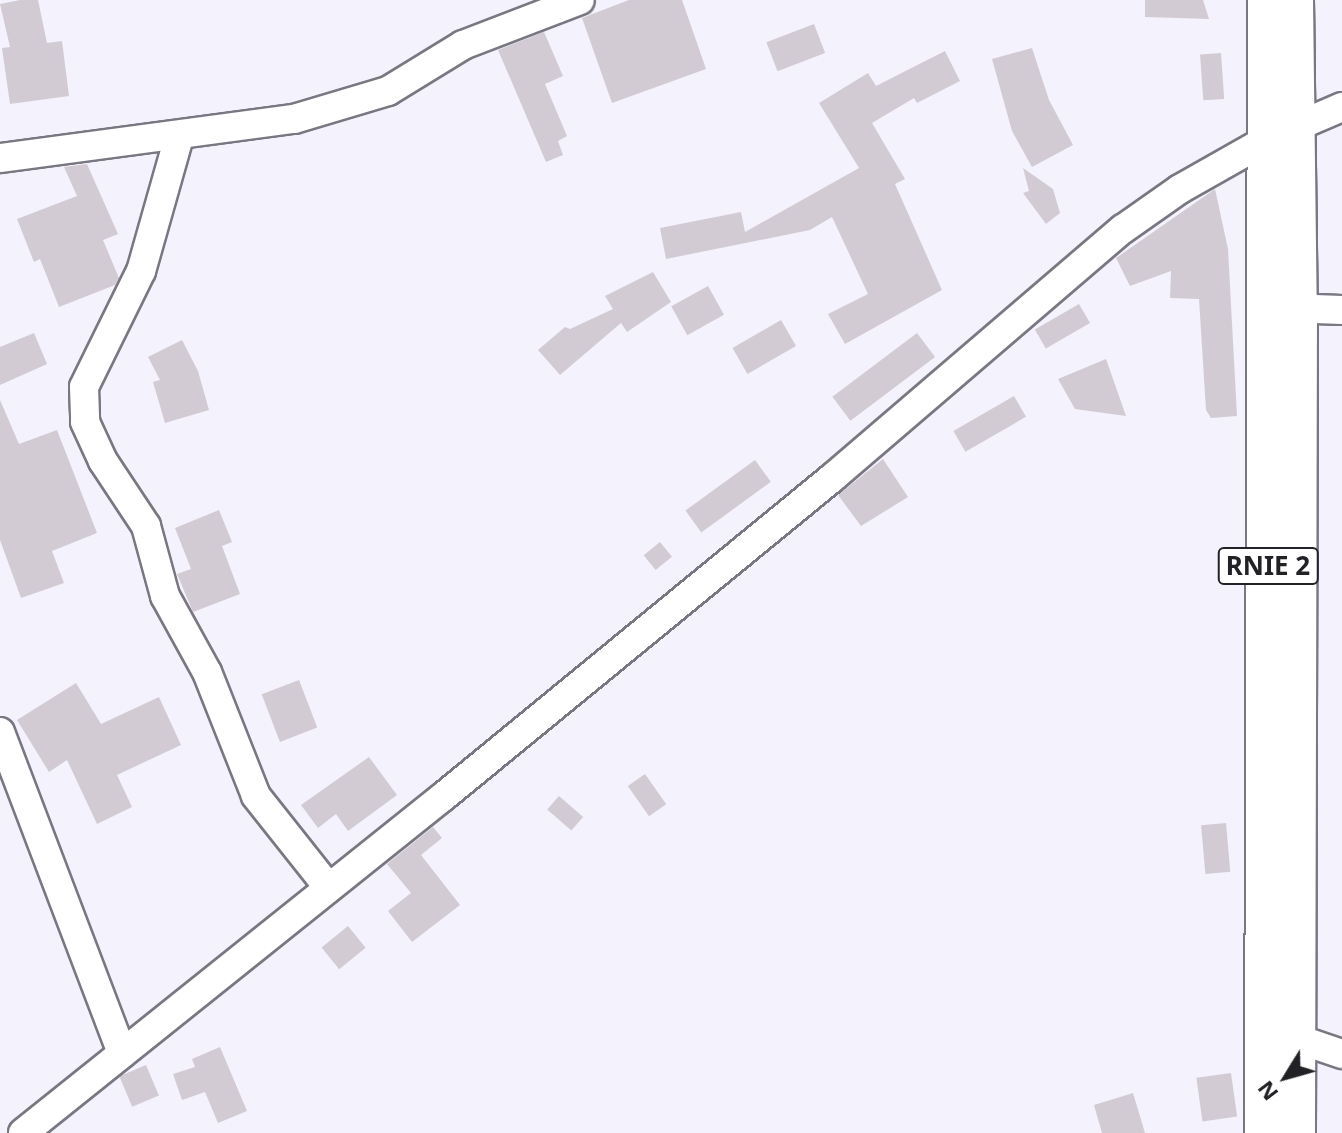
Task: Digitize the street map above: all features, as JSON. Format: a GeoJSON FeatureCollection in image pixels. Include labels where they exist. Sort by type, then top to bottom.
{"type":"FeatureCollection","features":[{"type":"Feature","properties":{"kind":"highway","name":"RNIE 2"},"geometry":{"type":"LineString","coordinates":[[1267,1133],[1283,1034],[1286,308],[1285,132],[1270,0]]}},
{"type":"Feature","properties":{"kind":"street"},"geometry":{"type":"LineString","coordinates":[[0,158],[179,137],[294,119],[388,91],[463,45],[580,0]]}},
{"type":"Feature","properties":{"kind":"street"},"geometry":{"type":"LineString","coordinates":[[1285,132],[1299,0]]}},
{"type":"Feature","properties":{"kind":"street"},"geometry":{"type":"LineString","coordinates":[[23,1133],[820,488],[1123,229],[1180,189],[1285,132],[1342,107]]}},
{"type":"Feature","properties":{"kind":"street"},"geometry":{"type":"LineString","coordinates":[[179,137],[141,271],[84,387],[85,422],[103,461],[146,526],[165,596],[207,672],[256,796],[329,888]]}},
{"type":"Feature","properties":{"kind":"street"},"geometry":{"type":"LineString","coordinates":[[1286,308],[1342,310]]}},
{"type":"Feature","properties":{"kind":"street"},"geometry":{"type":"LineString","coordinates":[[0,732],[122,1054]]}},
{"type":"Feature","properties":{"kind":"street"},"geometry":{"type":"LineString","coordinates":[[1301,1133],[1283,1034],[1342,1054]]}},
{"type":"Feature","properties":{"kind":"building"},"geometry":{"type":"Polygon","coordinates":[[[38,0],[47,43],[62,41],[69,96],[10,104],[2,48],[10,47],[0,4],[38,0]]]}},
{"type":"Feature","properties":{"kind":"building"},"geometry":{"type":"Polygon","coordinates":[[[629,0],[682,0],[706,69],[612,103],[582,18],[629,0]]]}},
{"type":"Feature","properties":{"kind":"building"},"geometry":{"type":"Polygon","coordinates":[[[1145,0],[1203,0],[1209,19],[1145,17],[1145,0]]]}},
{"type":"Feature","properties":{"kind":"building"},"geometry":{"type":"Polygon","coordinates":[[[814,24],[825,53],[777,71],[766,42],[814,24]]]}},
{"type":"Feature","properties":{"kind":"building"},"geometry":{"type":"Polygon","coordinates":[[[544,32],[563,76],[545,84],[567,136],[558,141],[563,155],[546,162],[498,50],[544,32]]]}},
{"type":"Feature","properties":{"kind":"building"},"geometry":{"type":"Polygon","coordinates":[[[1032,48],[1049,100],[1073,145],[1032,167],[1012,131],[992,59],[1032,48]]]}},
{"type":"Feature","properties":{"kind":"building"},"geometry":{"type":"Polygon","coordinates":[[[945,51],[960,81],[917,103],[914,98],[872,123],[905,179],[895,184],[942,290],[845,344],[828,314],[868,294],[832,217],[810,230],[666,259],[660,228],[741,212],[745,232],[859,168],[819,103],[868,73],[876,86],[945,51]]]}},
{"type":"Feature","properties":{"kind":"building"},"geometry":{"type":"Polygon","coordinates":[[[1221,53],[1224,99],[1203,100],[1200,54],[1221,53]]]}},
{"type":"Feature","properties":{"kind":"building"},"geometry":{"type":"Polygon","coordinates":[[[87,164],[118,234],[103,240],[119,278],[115,285],[59,307],[40,259],[34,262],[17,219],[77,196],[64,167],[87,164]]]}},
{"type":"Feature","properties":{"kind":"building"},"geometry":{"type":"Polygon","coordinates":[[[1023,168],[1053,189],[1060,213],[1046,224],[1023,193],[1029,191],[1023,168]]]}},
{"type":"Feature","properties":{"kind":"building"},"geometry":{"type":"Polygon","coordinates":[[[1215,189],[1228,249],[1237,416],[1211,418],[1206,410],[1199,299],[1170,298],[1171,271],[1130,286],[1116,258],[1215,189]]]}},
{"type":"Feature","properties":{"kind":"building"},"geometry":{"type":"Polygon","coordinates":[[[653,272],[671,302],[627,332],[621,323],[560,375],[538,350],[565,327],[570,329],[613,309],[605,296],[653,272]]]}},
{"type":"Feature","properties":{"kind":"building"},"geometry":{"type":"Polygon","coordinates":[[[708,286],[724,315],[687,335],[671,306],[708,286]]]}},
{"type":"Feature","properties":{"kind":"building"},"geometry":{"type":"Polygon","coordinates":[[[1079,304],[1090,323],[1046,349],[1035,330],[1079,304]]]}},
{"type":"Feature","properties":{"kind":"building"},"geometry":{"type":"Polygon","coordinates":[[[781,320],[796,346],[748,374],[733,348],[781,320]]]}},
{"type":"Feature","properties":{"kind":"building"},"geometry":{"type":"Polygon","coordinates":[[[34,333],[47,364],[0,385],[0,347],[34,333]]]}},
{"type":"Feature","properties":{"kind":"building"},"geometry":{"type":"Polygon","coordinates":[[[917,333],[935,357],[850,421],[832,397],[917,333]]]}},
{"type":"Feature","properties":{"kind":"building"},"geometry":{"type":"Polygon","coordinates":[[[182,340],[198,371],[209,410],[165,423],[153,382],[160,380],[148,357],[182,340]]]}},
{"type":"Feature","properties":{"kind":"building"},"geometry":{"type":"Polygon","coordinates":[[[1106,359],[1126,416],[1075,409],[1058,379],[1106,359]]]}},
{"type":"Feature","properties":{"kind":"building"},"geometry":{"type":"Polygon","coordinates":[[[1014,396],[1026,417],[965,452],[953,431],[1014,396]]]}},
{"type":"Feature","properties":{"kind":"building"},"geometry":{"type":"Polygon","coordinates":[[[0,400],[19,444],[57,430],[97,533],[52,551],[64,583],[21,598],[0,540],[0,400]]]}},
{"type":"Feature","properties":{"kind":"building"},"geometry":{"type":"Polygon","coordinates":[[[883,459],[908,497],[861,526],[838,495],[883,459]]]}},
{"type":"Feature","properties":{"kind":"building"},"geometry":{"type":"Polygon","coordinates":[[[755,460],[771,482],[701,532],[685,511],[755,460]]]}},
{"type":"Feature","properties":{"kind":"building"},"geometry":{"type":"Polygon","coordinates":[[[219,510],[232,542],[222,546],[240,594],[193,612],[177,574],[191,569],[175,528],[219,510]]]}},
{"type":"Feature","properties":{"kind":"building"},"geometry":{"type":"Polygon","coordinates":[[[660,542],[672,557],[656,570],[644,555],[660,542]]]}},
{"type":"Feature","properties":{"kind":"building"},"geometry":{"type":"Polygon","coordinates":[[[299,680],[317,728],[280,742],[262,694],[299,680]]]}},
{"type":"Feature","properties":{"kind":"building"},"geometry":{"type":"Polygon","coordinates":[[[76,683],[101,724],[159,697],[181,745],[117,775],[132,807],[97,824],[67,760],[49,772],[17,720],[76,683]]]}},
{"type":"Feature","properties":{"kind":"building"},"geometry":{"type":"Polygon","coordinates":[[[369,757],[397,795],[348,831],[336,814],[318,828],[301,805],[369,757]]]}},
{"type":"Feature","properties":{"kind":"building"},"geometry":{"type":"Polygon","coordinates":[[[645,774],[666,804],[649,816],[628,786],[645,774]]]}},
{"type":"Feature","properties":{"kind":"building"},"geometry":{"type":"Polygon","coordinates":[[[559,796],[583,817],[571,831],[547,810],[559,796]]]}},
{"type":"Feature","properties":{"kind":"building"},"geometry":{"type":"Polygon","coordinates":[[[1226,823],[1230,872],[1205,874],[1201,825],[1226,823]]]}},
{"type":"Feature","properties":{"kind":"building"},"geometry":{"type":"Polygon","coordinates":[[[433,827],[442,838],[421,855],[460,905],[412,942],[388,911],[411,893],[387,864],[433,827]]]}},
{"type":"Feature","properties":{"kind":"building"},"geometry":{"type":"Polygon","coordinates":[[[348,926],[366,948],[339,969],[322,947],[348,926]]]}},
{"type":"Feature","properties":{"kind":"building"},"geometry":{"type":"Polygon","coordinates":[[[220,1047],[247,1111],[218,1123],[205,1092],[182,1100],[173,1074],[195,1067],[192,1059],[220,1047]]]}},
{"type":"Feature","properties":{"kind":"building"},"geometry":{"type":"Polygon","coordinates":[[[146,1065],[159,1095],[132,1107],[119,1076],[146,1065]]]}},
{"type":"Feature","properties":{"kind":"building"},"geometry":{"type":"Polygon","coordinates":[[[1231,1073],[1237,1117],[1202,1121],[1196,1078],[1231,1073]]]}},
{"type":"Feature","properties":{"kind":"building"},"geometry":{"type":"Polygon","coordinates":[[[1133,1093],[1145,1133],[1102,1133],[1094,1105],[1133,1093]]]}}]}
